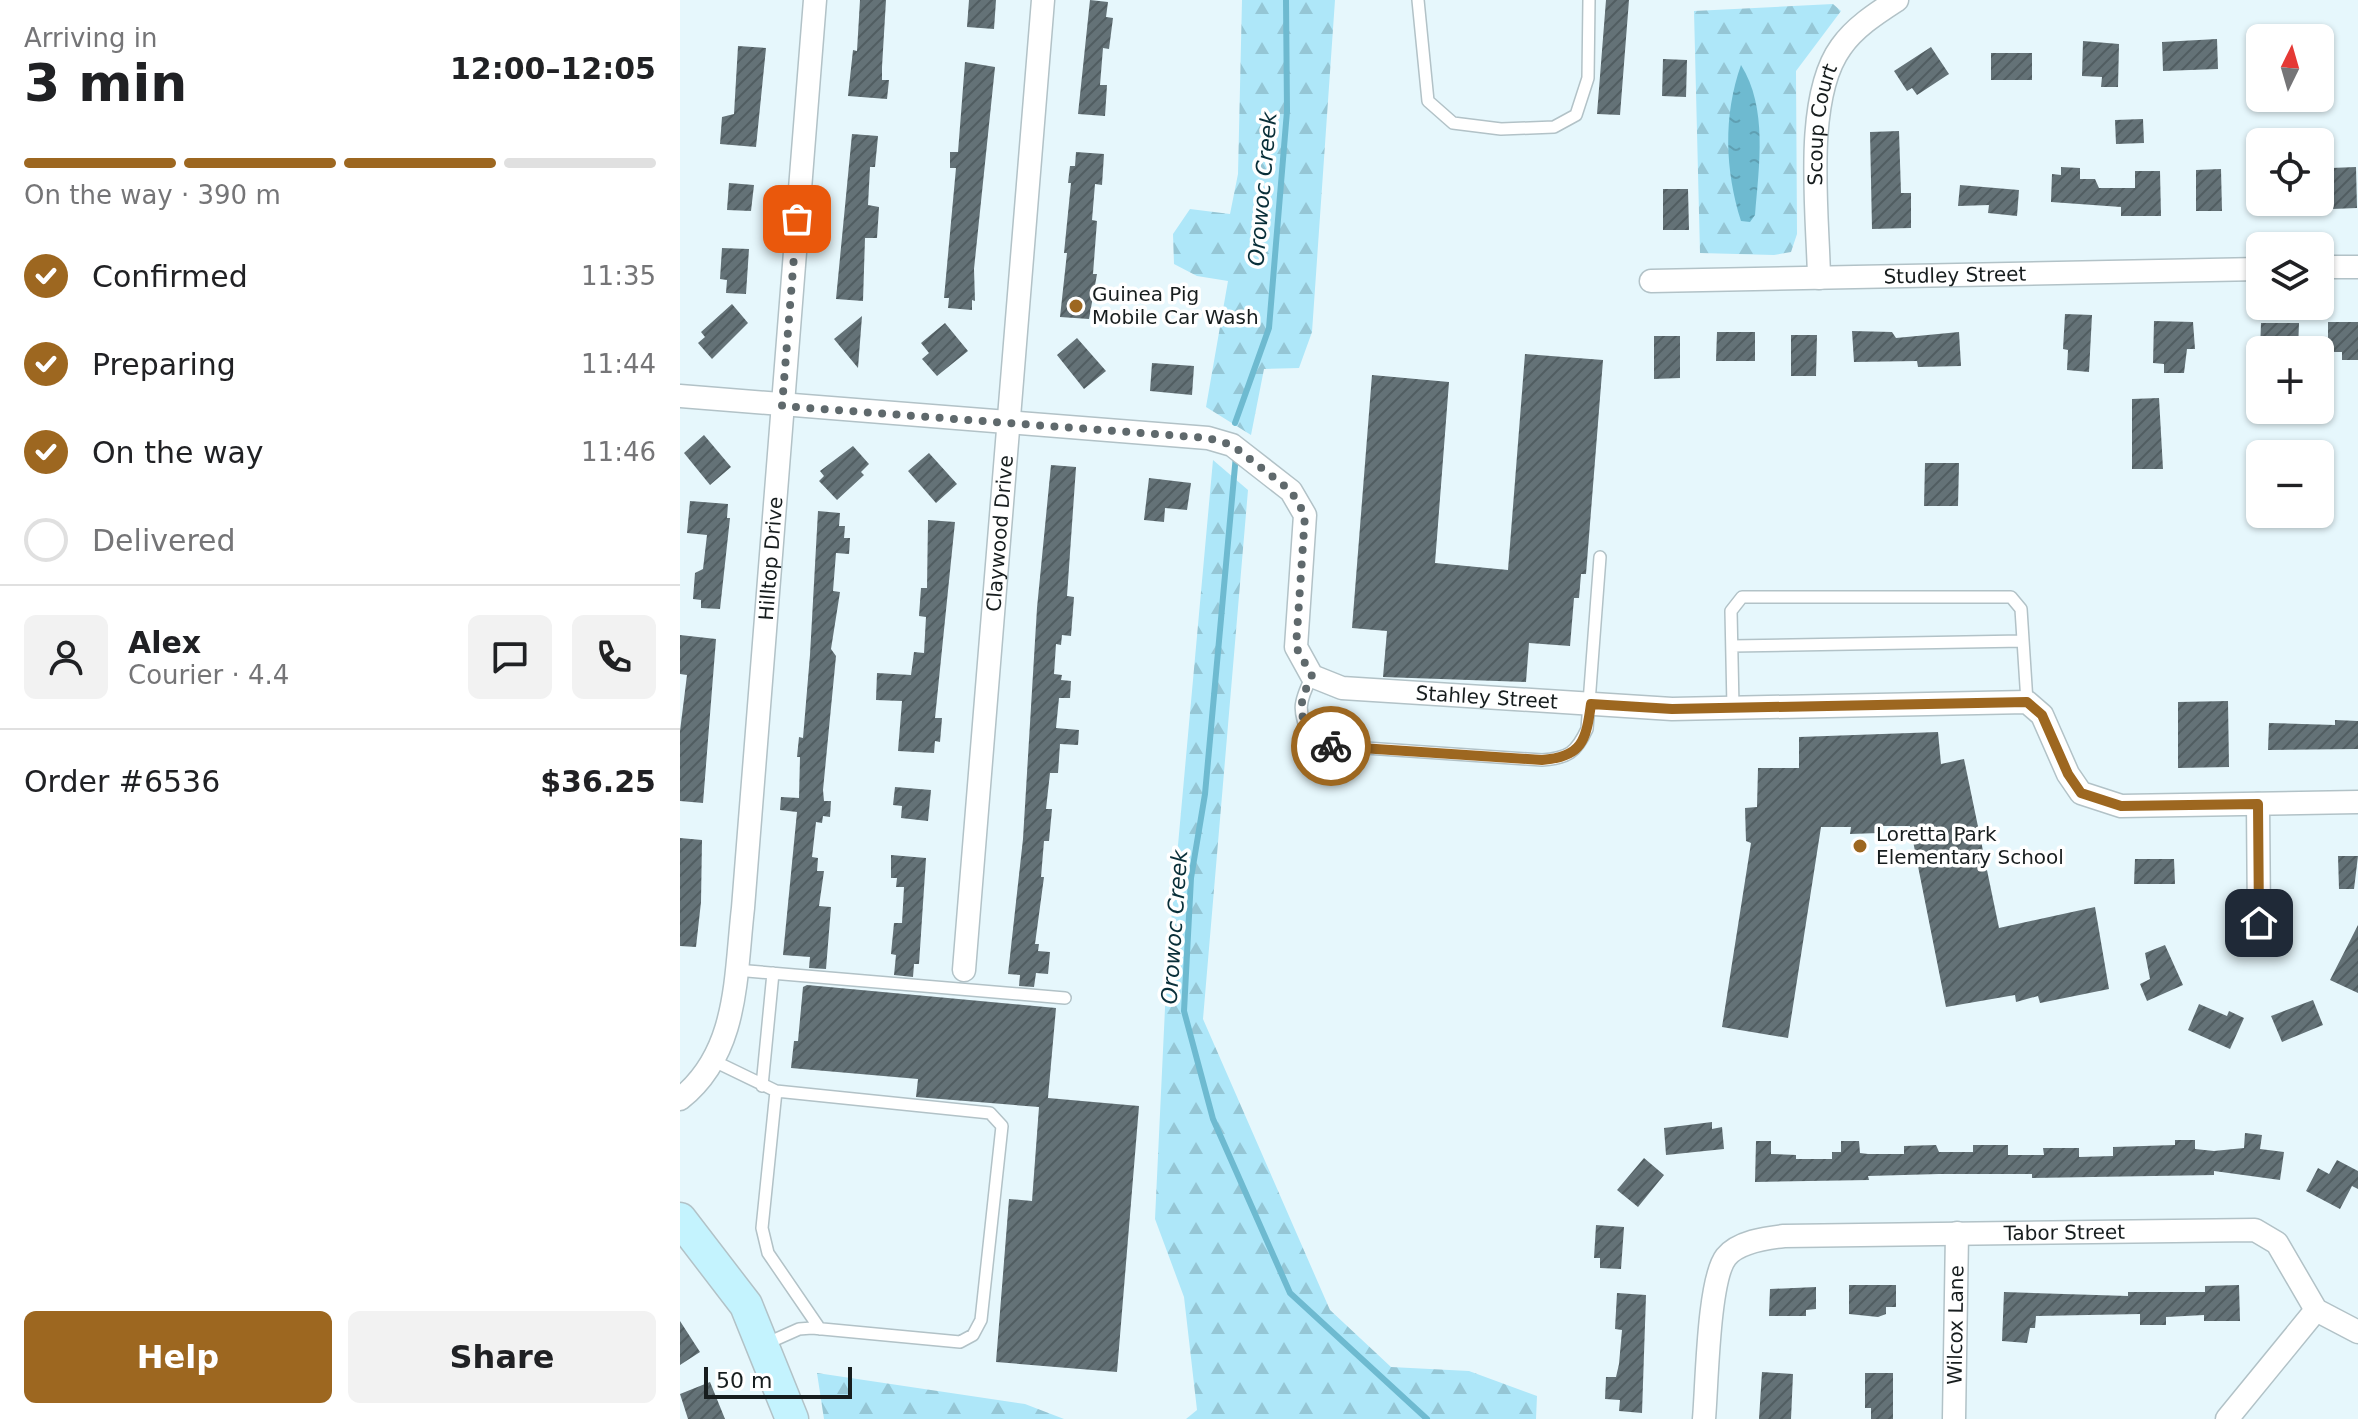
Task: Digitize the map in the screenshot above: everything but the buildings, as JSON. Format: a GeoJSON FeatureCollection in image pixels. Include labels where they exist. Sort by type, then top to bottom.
{"type":"FeatureCollection","features":[{"type":"Feature","properties":{"kind":"street","name":"Hilltop Drive"},"geometry":{"type":"LineString","coordinates":[[680,1099],[714,1061],[729,1031],[815,0]]}},
{"type":"Feature","properties":{"kind":"street","name":"Claywood Drive"},"geometry":{"type":"LineString","coordinates":[[964,970],[1043,0]]}},
{"type":"Feature","properties":{"kind":"street","name":"Scoup Court"},"geometry":{"type":"LineString","coordinates":[[1819,278],[1817,116],[1825,76],[1841,47],[1869,18],[1897,0]]}},
{"type":"Feature","properties":{"kind":"street"},"geometry":{"type":"LineString","coordinates":[[2334,267],[2358,267]]}},
{"type":"Feature","properties":{"kind":"street","name":"Studley Street"},"geometry":{"type":"LineString","coordinates":[[1651,281],[2246,269]]}},
{"type":"Feature","properties":{"kind":"street"},"geometry":{"type":"LineString","coordinates":[[680,396],[1208,438],[1232,445],[1291,491],[1305,515],[1296,647],[1312,676]]}},
{"type":"Feature","properties":{"kind":"street","name":"Stahley Street"},"geometry":{"type":"LineString","coordinates":[[1312,676],[1342,688],[1672,709],[2027,702]]}},
{"type":"Feature","properties":{"kind":"street"},"geometry":{"type":"LineString","coordinates":[[2027,702],[2042,715],[2068,774],[2081,793],[2121,806],[2358,802]]}},
{"type":"Feature","properties":{"kind":"street"},"geometry":{"type":"LineString","coordinates":[[2258,804],[2259,923]]}},
{"type":"Feature","properties":{"kind":"street"},"geometry":{"type":"LineString","coordinates":[[680,1219],[746,1305],[792,1419]]}},
{"type":"Feature","properties":{"kind":"street","name":"Tabor Street"},"geometry":{"type":"LineString","coordinates":[[1704,1419],[1716,1285],[1726,1257],[1756,1240],[1784,1236],[2255,1230],[2277,1243],[2316,1310]]}},
{"type":"Feature","properties":{"kind":"street","name":"Wilcox Lane"},"geometry":{"type":"LineString","coordinates":[[1954,1419],[1957,1233]]}},
{"type":"Feature","properties":{"kind":"street"},"geometry":{"type":"LineString","coordinates":[[2227,1419],[2316,1310],[2358,1332]]}},
{"type":"Feature","properties":{"kind":"lane"},"geometry":{"type":"LineString","coordinates":[[1418,0],[1428,101],[1453,123],[1501,129],[1554,127],[1576,115],[1588,78],[1589,0]]}},
{"type":"Feature","properties":{"kind":"lane"},"geometry":{"type":"LineString","coordinates":[[1312,676],[1300,700],[1301,716],[1310,739],[1322,745],[1542,760],[1564,758],[1577,751],[1587,729],[1600,557]]}},
{"type":"Feature","properties":{"kind":"lane"},"geometry":{"type":"LineString","coordinates":[[1733,707],[1731,611],[1742,597],[2011,597],[2021,609],[2027,702]]}},
{"type":"Feature","properties":{"kind":"lane"},"geometry":{"type":"LineString","coordinates":[[1732,646],[2023,641]]}},
{"type":"Feature","properties":{"kind":"lane"},"geometry":{"type":"LineString","coordinates":[[736,970],[1065,998]]}},
{"type":"Feature","properties":{"kind":"lane"},"geometry":{"type":"LineString","coordinates":[[762,1086],[773,973]]}},
{"type":"Feature","properties":{"kind":"lane"},"geometry":{"type":"LineString","coordinates":[[714,1061],[776,1091],[990,1113],[1002,1126],[981,1320],[973,1335],[960,1342],[799,1329],[763,1345]]}},
{"type":"Feature","properties":{"kind":"lane"},"geometry":{"type":"LineString","coordinates":[[776,1091],[762,1228],[768,1253],[820,1329]]}},
{"type":"Feature","properties":{"kind":"green space"},"geometry":{"type":"Polygon","coordinates":[[[1242,0],[1335,0],[1312,332],[1299,368],[1264,369],[1251,435],[1206,407],[1228,281],[1197,276],[1174,264],[1173,234],[1190,209],[1230,214],[1238,174],[1242,0]]]}},
{"type":"Feature","properties":{"kind":"green space"},"geometry":{"type":"Polygon","coordinates":[[[1833,4],[1841,11],[1796,71],[1797,234],[1791,252],[1774,255],[1700,253],[1694,11],[1833,4]]]}},
{"type":"Feature","properties":{"kind":"green space"},"geometry":{"type":"Polygon","coordinates":[[[1213,460],[1248,490],[1203,1019],[1330,1310],[1391,1367],[1469,1371],[1537,1396],[1536,1419],[1186,1419],[1197,1410],[1184,1297],[1155,1219],[1167,966],[1213,460]]]}},
{"type":"Feature","properties":{"kind":"green space"},"geometry":{"type":"Polygon","coordinates":[[[817,1373],[1025,1404],[1064,1419],[824,1419],[817,1373]]]}},
{"type":"Feature","properties":{"kind":"water"},"geometry":{"type":"Polygon","coordinates":[[[1741,65],[1755,100],[1760,138],[1755,215],[1750,222],[1741,221],[1729,163],[1731,104],[1741,65]]]}},
{"type":"Feature","properties":{"kind":"waterway","name":"Orowoc Creek"},"geometry":{"type":"LineString","coordinates":[[1235,423],[1269,328],[1287,111],[1286,0]]}},
{"type":"Feature","properties":{"kind":"waterway","name":"Orowoc Creek"},"geometry":{"type":"LineString","coordinates":[[1236,455],[1205,794],[1191,878],[1184,1011],[1213,1119],[1290,1293],[1427,1419]]}},
{"type":"Feature","properties":{"kind":"way so far"},"geometry":{"type":"LineString","coordinates":[[797,219],[782,406],[1208,438],[1232,445],[1291,491],[1305,515],[1296,647],[1312,676],[1300,700],[1301,716],[1310,739],[1331,746]]}},
{"type":"Feature","properties":{"kind":"place","name":"Guinea Pig Mobile Car Wash"},"geometry":{"type":"Point","coordinates":[1076,306]}},
{"type":"Feature","properties":{"kind":"place","name":"Loretta Park Elementary School"},"geometry":{"type":"Point","coordinates":[1860,846]}},
{"type":"Feature","properties":{"kind":"route"},"geometry":{"type":"LineString","coordinates":[[1331,746],[1542,760],[1564,758],[1577,751],[1587,729],[1591,704],[1672,709],[2027,702],[2042,715],[2068,774],[2081,793],[2121,806],[2258,804],[2259,923]]}}]}
